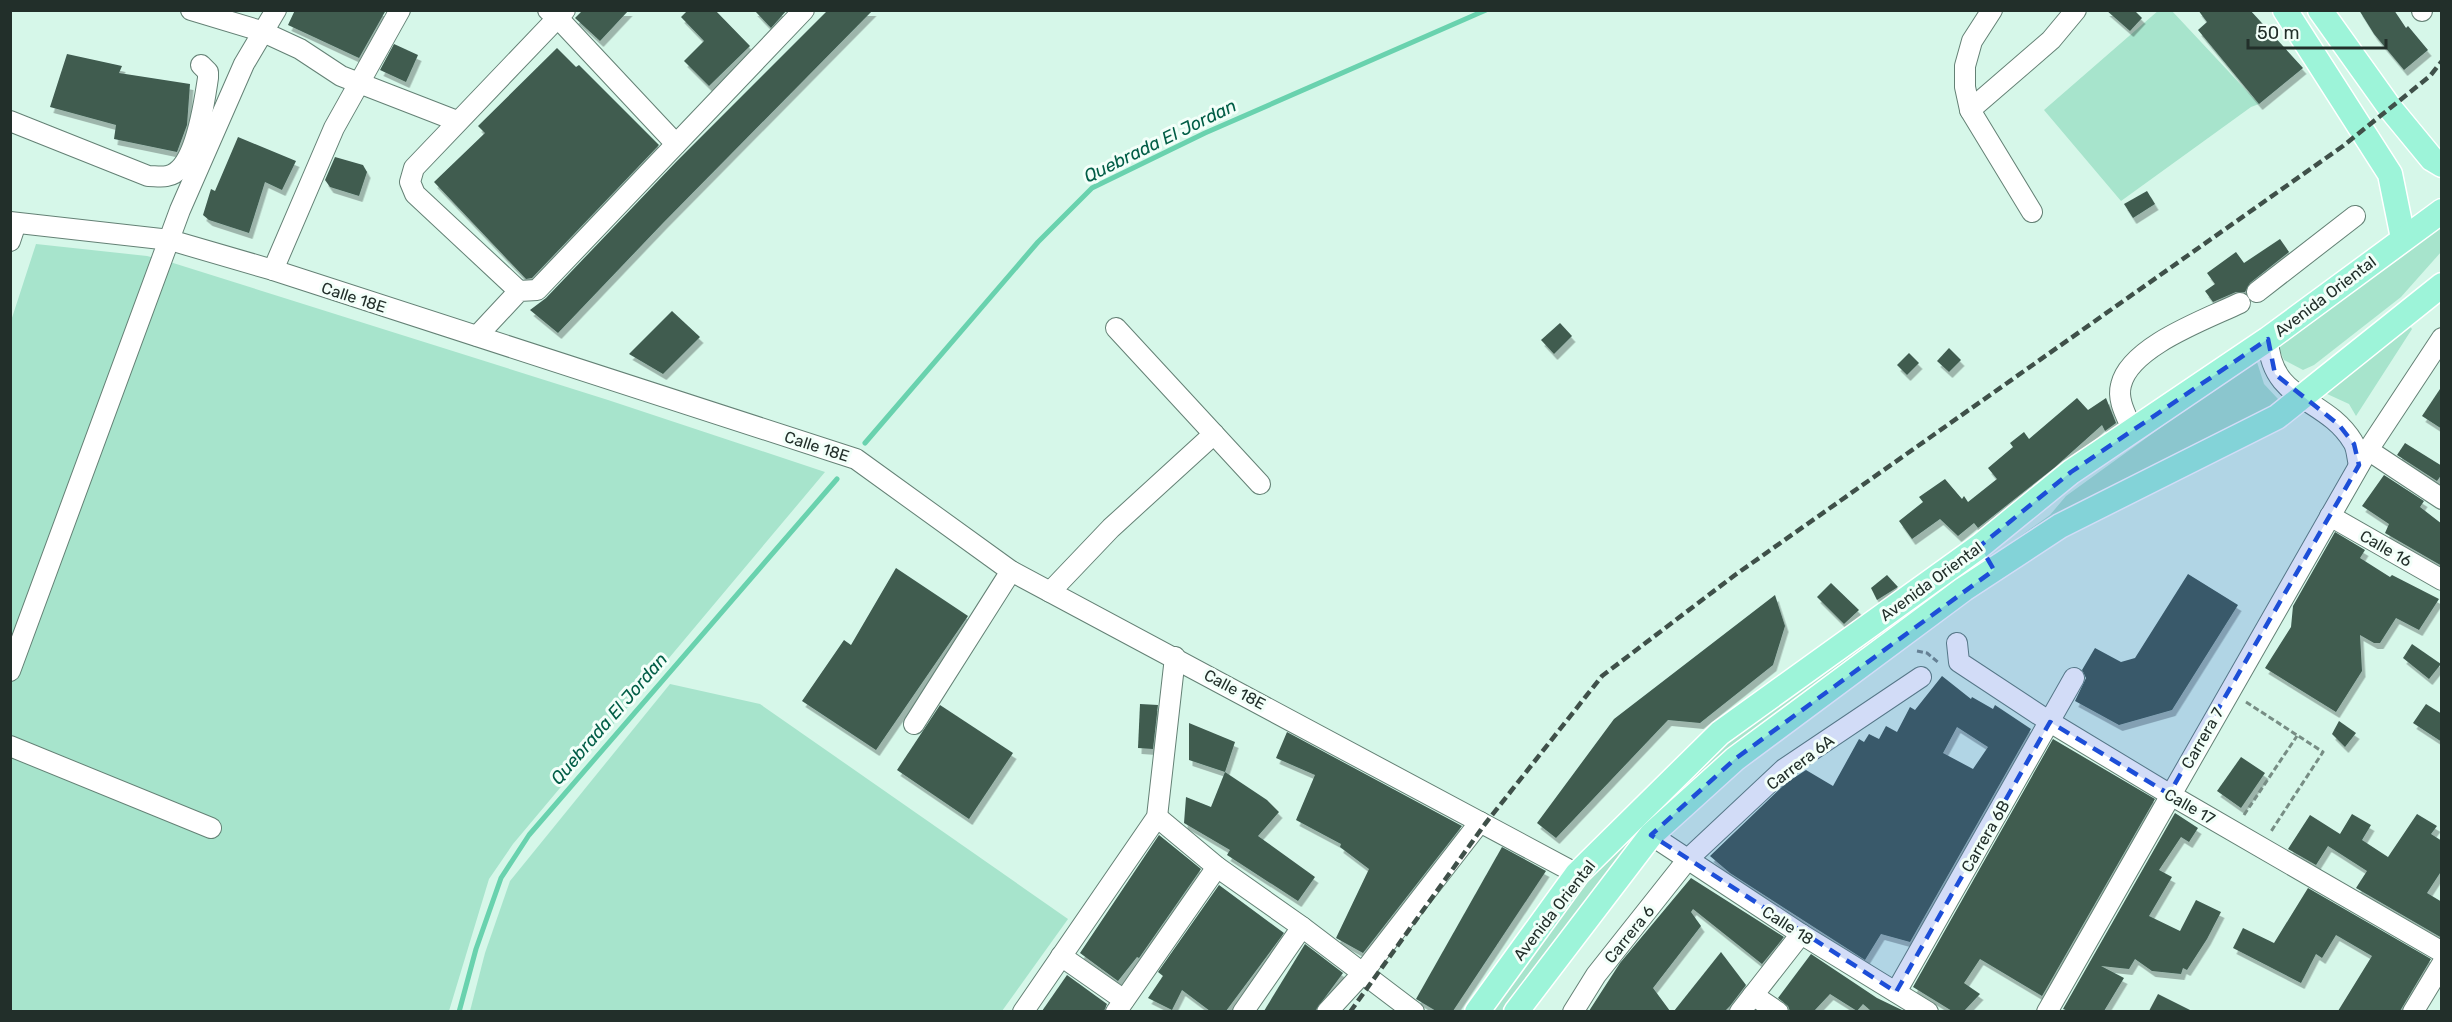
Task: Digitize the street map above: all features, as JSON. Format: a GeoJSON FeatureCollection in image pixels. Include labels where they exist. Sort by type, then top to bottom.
{"type":"FeatureCollection","features":[{"type":"Feature","properties":{"kind":"main road"},"geometry":{"type":"LineString","coordinates":[[2285,10],[2390,174],[2403,238]]}},
{"type":"Feature","properties":{"kind":"main road"},"geometry":{"type":"LineString","coordinates":[[2320,10],[2390,108],[2432,159],[2442,165]]}},
{"type":"Feature","properties":{"kind":"main road","name":"Avenida Oriental"},"geometry":{"type":"LineString","coordinates":[[1477,1011],[1577,874],[1720,733],[1980,546],[2071,472],[2268,339],[2442,211]]}},
{"type":"Feature","properties":{"kind":"main road","name":"Avenida Oriental"},"geometry":{"type":"LineString","coordinates":[[1516,1011],[1651,835],[1735,759],[1994,570],[2060,526],[2277,417],[2442,285]]}},
{"type":"Feature","properties":{"kind":"main road"},"geometry":{"type":"LineString","coordinates":[[1980,546],[1994,570]]}},
{"type":"Feature","properties":{"kind":"street"},"geometry":{"type":"LineString","coordinates":[[191,10],[261,31],[300,49],[341,76],[457,121]]}},
{"type":"Feature","properties":{"kind":"street"},"geometry":{"type":"LineString","coordinates":[[10,671],[180,210],[235,85],[261,31],[276,10]]}},
{"type":"Feature","properties":{"kind":"street"},"geometry":{"type":"LineString","coordinates":[[273,270],[334,128],[361,84],[400,10]]}},
{"type":"Feature","properties":{"kind":"street"},"geometry":{"type":"LineString","coordinates":[[477,336],[519,291],[537,290],[804,10]]}},
{"type":"Feature","properties":{"kind":"street"},"geometry":{"type":"LineString","coordinates":[[1992,10],[1972,41],[1965,66],[1965,87],[1970,110],[2032,212]]}},
{"type":"Feature","properties":{"kind":"street"},"geometry":{"type":"LineString","coordinates":[[1970,110],[2051,40],[2076,10]]}},
{"type":"Feature","properties":{"kind":"street"},"geometry":{"type":"LineString","coordinates":[[519,291],[415,194],[410,182],[414,168],[557,13],[676,144]]}},
{"type":"Feature","properties":{"kind":"street"},"geometry":{"type":"LineString","coordinates":[[10,121],[148,176],[169,176],[186,163],[194,143],[208,78],[208,72],[201,65]]}},
{"type":"Feature","properties":{"kind":"street"},"geometry":{"type":"LineString","coordinates":[[2257,292],[2355,216]]}},
{"type":"Feature","properties":{"kind":"street","name":"Calle 18E"},"geometry":{"type":"LineString","coordinates":[[12,229],[170,240],[273,270],[856,459],[1011,572],[1175,657],[1577,874]]}},
{"type":"Feature","properties":{"kind":"street"},"geometry":{"type":"LineString","coordinates":[[2132,429],[2121,397],[2121,383],[2131,367],[2160,343],[2240,303]]}},
{"type":"Feature","properties":{"kind":"street"},"geometry":{"type":"LineString","coordinates":[[1116,328],[1260,484]]}},
{"type":"Feature","properties":{"kind":"street"},"geometry":{"type":"LineString","coordinates":[[2268,339],[2268,357],[2275,374],[2287,388],[2303,397],[2339,425],[2363,457],[2442,499]]}},
{"type":"Feature","properties":{"kind":"street","name":"Carrera 7"},"geometry":{"type":"LineString","coordinates":[[2047,1011],[2363,457],[2440,347]]}},
{"type":"Feature","properties":{"kind":"street"},"geometry":{"type":"LineString","coordinates":[[1050,592],[1111,528],[1214,434]]}},
{"type":"Feature","properties":{"kind":"street","name":"Calle 16"},"geometry":{"type":"LineString","coordinates":[[2330,516],[2442,580]]}},
{"type":"Feature","properties":{"kind":"street"},"geometry":{"type":"LineString","coordinates":[[914,724],[1011,572]]}},
{"type":"Feature","properties":{"kind":"street","name":"Calle 17"},"geometry":{"type":"LineString","coordinates":[[1957,643],[1959,662],[2050,722],[2169,794],[2442,952]]}},
{"type":"Feature","properties":{"kind":"street"},"geometry":{"type":"LineString","coordinates":[[1023,1011],[1157,817],[1175,657]]}},
{"type":"Feature","properties":{"kind":"street","name":"Carrera 6A"},"geometry":{"type":"LineString","coordinates":[[1688,859],[1784,769],[1921,677]]}},
{"type":"Feature","properties":{"kind":"street","name":"Carrera 6B"},"geometry":{"type":"LineString","coordinates":[[1896,992],[2074,678]]}},
{"type":"Feature","properties":{"kind":"street"},"geometry":{"type":"LineString","coordinates":[[10,746],[211,828]]}},
{"type":"Feature","properties":{"kind":"street"},"geometry":{"type":"LineString","coordinates":[[1157,817],[1217,867],[1302,927],[1413,1011]]}},
{"type":"Feature","properties":{"kind":"street"},"geometry":{"type":"LineString","coordinates":[[1327,1011],[1362,974],[1480,822]]}},
{"type":"Feature","properties":{"kind":"street","name":"Calle 18"},"geometry":{"type":"LineString","coordinates":[[1651,835],[1800,934],[1928,1011]]}},
{"type":"Feature","properties":{"kind":"street","name":"Carrera 6"},"geometry":{"type":"LineString","coordinates":[[1573,1011],[1596,975],[1688,859]]}},
{"type":"Feature","properties":{"kind":"street"},"geometry":{"type":"LineString","coordinates":[[1060,956],[1120,1006],[1217,867]]}},
{"type":"Feature","properties":{"kind":"street"},"geometry":{"type":"LineString","coordinates":[[1243,1011],[1302,927]]}},
{"type":"Feature","properties":{"kind":"street"},"geometry":{"type":"LineString","coordinates":[[1740,1011],[1800,934]]}},
{"type":"Feature","properties":{"kind":"street"},"geometry":{"type":"LineString","coordinates":[[2413,1011],[2442,964]]}},
{"type":"Feature","properties":{"kind":"street"},"geometry":{"type":"LineString","coordinates":[[1753,995],[1778,1011]]}},
{"type":"Feature","properties":{"kind":"path"},"geometry":{"type":"LineString","coordinates":[[1883,650],[1922,651],[1948,669]]}},
{"type":"Feature","properties":{"kind":"path"},"geometry":{"type":"LineString","coordinates":[[2229,692],[2323,752],[2273,829]]}},
{"type":"Feature","properties":{"kind":"path"},"geometry":{"type":"LineString","coordinates":[[2233,831],[2297,736]]}},
{"type":"Feature","properties":{"kind":"highlighted area"},"geometry":{"type":"Polygon","coordinates":[[[2268,339],[2275,374],[2339,425],[2354,444],[2359,465],[2169,794],[2050,722],[1896,992],[1651,835],[1735,759],[1994,570],[1980,546],[2071,472],[2268,339]]]}},
{"type":"Feature","properties":{"kind":"green space"},"geometry":{"type":"Polygon","coordinates":[[[2159,10],[2172,11],[2259,104],[2251,107],[2121,201],[2044,110],[2159,10]]]}},
{"type":"Feature","properties":{"kind":"green space"},"geometry":{"type":"Polygon","coordinates":[[[2441,220],[2441,252],[2401,297],[2314,365],[2303,370],[2284,360],[2279,349],[2284,338],[2441,220]]]}},
{"type":"Feature","properties":{"kind":"green space"},"geometry":{"type":"Polygon","coordinates":[[[36,244],[147,256],[170,262],[608,400],[825,472],[513,844],[489,879],[449,1011],[11,1012],[10,324],[36,244]]]}},
{"type":"Feature","properties":{"kind":"green space"},"geometry":{"type":"Polygon","coordinates":[[[2409,325],[2412,329],[2356,416],[2349,404],[2325,393],[2409,325]]]}},
{"type":"Feature","properties":{"kind":"green space"},"geometry":{"type":"Polygon","coordinates":[[[2254,360],[2257,362],[2264,384],[2278,399],[2277,405],[2001,554],[2002,549],[2050,515],[2066,496],[2254,360]]]}},
{"type":"Feature","properties":{"kind":"green space"},"geometry":{"type":"Polygon","coordinates":[[[1974,559],[1972,571],[1621,857],[1540,959],[1504,1011],[1489,1012],[1565,908],[1615,849],[1733,735],[1974,559]]]}},
{"type":"Feature","properties":{"kind":"green space"},"geometry":{"type":"Polygon","coordinates":[[[670,684],[760,704],[1068,919],[1002,1011],[470,1011],[485,953],[510,881],[670,684]]]}},
{"type":"Feature","properties":{"kind":"building"},"geometry":{"type":"Polygon","coordinates":[[[295,10],[386,10],[359,58],[288,25],[295,10]]]}},
{"type":"Feature","properties":{"kind":"building"},"geometry":{"type":"Polygon","coordinates":[[[583,10],[629,10],[600,41],[575,18],[583,10]]]}},
{"type":"Feature","properties":{"kind":"building"},"geometry":{"type":"Polygon","coordinates":[[[688,10],[715,10],[750,46],[709,86],[684,61],[704,41],[681,17],[688,10]]]}},
{"type":"Feature","properties":{"kind":"building"},"geometry":{"type":"Polygon","coordinates":[[[754,10],[787,10],[771,28],[754,10]]]}},
{"type":"Feature","properties":{"kind":"building"},"geometry":{"type":"Polygon","coordinates":[[[828,10],[873,10],[558,333],[530,310],[546,298],[676,162],[828,10]]]}},
{"type":"Feature","properties":{"kind":"building"},"geometry":{"type":"Polygon","coordinates":[[[2106,10],[2134,10],[2142,18],[2130,31],[2106,10]]]}},
{"type":"Feature","properties":{"kind":"building"},"geometry":{"type":"Polygon","coordinates":[[[2198,10],[2250,10],[2303,68],[2259,104],[2198,30],[2207,22],[2198,10]]]}},
{"type":"Feature","properties":{"kind":"building"},"geometry":{"type":"Polygon","coordinates":[[[2359,10],[2394,10],[2406,28],[2408,26],[2428,50],[2404,70],[2374,34],[2359,10]]]}},
{"type":"Feature","properties":{"kind":"building"},"geometry":{"type":"Polygon","coordinates":[[[394,44],[418,55],[406,82],[380,70],[394,44]]]}},
{"type":"Feature","properties":{"kind":"building"},"geometry":{"type":"Polygon","coordinates":[[[557,48],[576,67],[579,65],[659,145],[532,278],[526,279],[434,182],[485,133],[478,126],[557,48]]]}},
{"type":"Feature","properties":{"kind":"building"},"geometry":{"type":"Polygon","coordinates":[[[67,54],[122,66],[119,73],[190,84],[187,125],[177,152],[114,139],[116,125],[50,107],[67,54]]]}},
{"type":"Feature","properties":{"kind":"building"},"geometry":{"type":"Polygon","coordinates":[[[238,137],[296,161],[282,190],[265,182],[249,233],[209,220],[203,215],[211,189],[215,191],[238,137]]]}},
{"type":"Feature","properties":{"kind":"building"},"geometry":{"type":"Polygon","coordinates":[[[335,157],[363,165],[367,172],[359,196],[330,187],[325,180],[335,157]]]}},
{"type":"Feature","properties":{"kind":"building"},"geometry":{"type":"Polygon","coordinates":[[[2147,191],[2155,204],[2133,218],[2124,204],[2147,191]]]}},
{"type":"Feature","properties":{"kind":"building"},"geometry":{"type":"Polygon","coordinates":[[[2280,239],[2289,252],[2250,283],[2245,292],[2236,292],[2213,302],[2205,291],[2215,284],[2207,273],[2236,252],[2244,263],[2280,239]]]}},
{"type":"Feature","properties":{"kind":"building"},"geometry":{"type":"Polygon","coordinates":[[[672,311],[700,337],[663,374],[629,354],[672,311]]]}},
{"type":"Feature","properties":{"kind":"building"},"geometry":{"type":"Polygon","coordinates":[[[1560,323],[1572,336],[1554,354],[1541,340],[1560,323]]]}},
{"type":"Feature","properties":{"kind":"building"},"geometry":{"type":"Polygon","coordinates":[[[1949,348],[1961,360],[1949,372],[1937,361],[1949,348]]]}},
{"type":"Feature","properties":{"kind":"building"},"geometry":{"type":"Polygon","coordinates":[[[1909,353],[1919,363],[1907,375],[1897,365],[1909,353]]]}},
{"type":"Feature","properties":{"kind":"building"},"geometry":{"type":"Polygon","coordinates":[[[2442,386],[2442,429],[2422,416],[2442,386]]]}},
{"type":"Feature","properties":{"kind":"building"},"geometry":{"type":"Polygon","coordinates":[[[2077,398],[2088,410],[2106,398],[2116,423],[2105,431],[2102,425],[2054,468],[1978,528],[1974,523],[1958,536],[1940,519],[1912,539],[1899,521],[1923,502],[1919,497],[1945,479],[1962,499],[1964,496],[1968,502],[1997,479],[1988,468],[2013,447],[2010,443],[2024,432],[2029,439],[2077,398]]]}},
{"type":"Feature","properties":{"kind":"building"},"geometry":{"type":"Polygon","coordinates":[[[2405,443],[2442,466],[2442,474],[2437,481],[2397,455],[2405,443]]]}},
{"type":"Feature","properties":{"kind":"building"},"geometry":{"type":"Polygon","coordinates":[[[2384,475],[2424,501],[2420,507],[2442,524],[2442,566],[2385,533],[2389,524],[2362,506],[2384,475]]]}},
{"type":"Feature","properties":{"kind":"building"},"geometry":{"type":"Polygon","coordinates":[[[2335,532],[2365,550],[2360,558],[2390,577],[2392,575],[2439,599],[2419,630],[2396,618],[2380,643],[2374,643],[2360,635],[2362,671],[2336,712],[2265,668],[2291,627],[2293,606],[2335,532]]]}},
{"type":"Feature","properties":{"kind":"building"},"geometry":{"type":"Polygon","coordinates":[[[896,568],[968,616],[876,750],[802,701],[844,640],[851,645],[896,568]]]}},
{"type":"Feature","properties":{"kind":"building"},"geometry":{"type":"Polygon","coordinates":[[[2188,574],[2238,605],[2172,710],[2119,725],[2075,701],[2086,678],[2082,670],[2095,648],[2121,662],[2135,658],[2188,574]]]}},
{"type":"Feature","properties":{"kind":"building"},"geometry":{"type":"Polygon","coordinates":[[[1887,575],[1898,587],[1877,600],[1871,588],[1887,575]]]}},
{"type":"Feature","properties":{"kind":"building"},"geometry":{"type":"Polygon","coordinates":[[[1831,583],[1859,610],[1844,624],[1817,597],[1831,583]]]}},
{"type":"Feature","properties":{"kind":"building"},"geometry":{"type":"Polygon","coordinates":[[[1775,595],[1785,626],[1773,665],[1700,723],[1668,720],[1556,838],[1537,823],[1614,719],[1775,595]]]}},
{"type":"Feature","properties":{"kind":"building"},"geometry":{"type":"Polygon","coordinates":[[[2412,644],[2441,664],[2429,679],[2403,658],[2412,644]]]}},
{"type":"Feature","properties":{"kind":"building"},"geometry":{"type":"Polygon","coordinates":[[[1942,676],[1971,699],[1972,697],[1993,709],[1995,705],[2031,729],[1910,942],[1881,934],[1865,960],[1730,873],[1710,856],[1786,783],[1806,770],[1833,786],[1859,739],[1864,742],[1869,734],[1879,739],[1886,726],[1897,732],[1910,707],[1915,710],[1942,676]],[[1957,727],[1943,753],[1973,769],[1988,747],[1957,727]]]}},
{"type":"Feature","properties":{"kind":"building"},"geometry":{"type":"Polygon","coordinates":[[[1140,704],[1158,705],[1153,749],[1138,748],[1140,704]]]}},
{"type":"Feature","properties":{"kind":"building"},"geometry":{"type":"Polygon","coordinates":[[[2426,704],[2442,714],[2442,742],[2413,723],[2426,704]]]}},
{"type":"Feature","properties":{"kind":"building"},"geometry":{"type":"Polygon","coordinates":[[[940,705],[1013,753],[969,819],[897,770],[940,705]]]}},
{"type":"Feature","properties":{"kind":"building"},"geometry":{"type":"Polygon","coordinates":[[[2339,721],[2356,733],[2345,747],[2332,734],[2339,721]]]}},
{"type":"Feature","properties":{"kind":"building"},"geometry":{"type":"Polygon","coordinates":[[[1189,723],[1235,742],[1225,772],[1189,760],[1189,723]]]}},
{"type":"Feature","properties":{"kind":"building"},"geometry":{"type":"Polygon","coordinates":[[[1287,732],[1462,826],[1363,953],[1336,938],[1369,869],[1340,847],[1341,844],[1296,820],[1315,775],[1276,758],[1287,732]]]}},
{"type":"Feature","properties":{"kind":"building"},"geometry":{"type":"Polygon","coordinates":[[[2053,739],[2155,799],[2042,996],[1980,959],[1964,983],[1980,994],[1964,1011],[1952,1011],[1913,987],[2053,739]]]}},
{"type":"Feature","properties":{"kind":"building"},"geometry":{"type":"Polygon","coordinates":[[[2241,757],[2265,773],[2241,808],[2217,791],[2241,757]]]}},
{"type":"Feature","properties":{"kind":"building"},"geometry":{"type":"Polygon","coordinates":[[[1225,772],[1267,800],[1279,812],[1258,836],[1315,877],[1298,901],[1227,855],[1230,850],[1184,823],[1186,797],[1211,807],[1225,772]]]}},
{"type":"Feature","properties":{"kind":"building"},"geometry":{"type":"Polygon","coordinates":[[[2175,813],[2198,828],[2189,842],[2181,837],[2159,870],[2172,877],[2149,916],[2180,931],[2196,900],[2221,912],[2207,939],[2187,970],[2183,968],[2181,974],[2152,971],[2135,959],[2129,969],[2101,966],[2124,978],[2104,1011],[2063,1009],[2175,813]]]}},
{"type":"Feature","properties":{"kind":"building"},"geometry":{"type":"Polygon","coordinates":[[[2352,814],[2371,825],[2362,840],[2388,857],[2417,814],[2437,826],[2431,834],[2442,841],[2442,870],[2427,893],[2442,902],[2442,938],[2356,888],[2367,871],[2328,846],[2316,865],[2288,849],[2310,815],[2340,834],[2352,814]]]}},
{"type":"Feature","properties":{"kind":"building"},"geometry":{"type":"Polygon","coordinates":[[[1159,835],[1201,869],[1139,958],[1137,957],[1118,981],[1080,953],[1159,835]]]}},
{"type":"Feature","properties":{"kind":"building"},"geometry":{"type":"Polygon","coordinates":[[[1502,847],[1546,871],[1453,1011],[1436,1011],[1416,999],[1502,847]]]}},
{"type":"Feature","properties":{"kind":"building"},"geometry":{"type":"Polygon","coordinates":[[[1691,878],[1784,937],[1762,964],[1693,909],[1691,912],[1701,926],[1653,988],[1670,1011],[1589,1011],[1620,963],[1691,878]]]}},
{"type":"Feature","properties":{"kind":"building"},"geometry":{"type":"Polygon","coordinates":[[[1219,885],[1284,933],[1226,1011],[1210,1011],[1182,990],[1172,1010],[1148,998],[1163,976],[1158,972],[1219,885]]]}},
{"type":"Feature","properties":{"kind":"building"},"geometry":{"type":"Polygon","coordinates":[[[2308,888],[2431,959],[2400,1011],[2338,1011],[2372,956],[2336,935],[2322,958],[2316,954],[2301,983],[2233,948],[2243,928],[2274,943],[2308,888]]]}},
{"type":"Feature","properties":{"kind":"building"},"geometry":{"type":"Polygon","coordinates":[[[1305,944],[1343,973],[1315,1011],[1264,1011],[1305,944]]]}},
{"type":"Feature","properties":{"kind":"building"},"geometry":{"type":"Polygon","coordinates":[[[1721,952],[1746,985],[1730,1006],[1725,1011],[1674,1011],[1721,952]]]}},
{"type":"Feature","properties":{"kind":"building"},"geometry":{"type":"Polygon","coordinates":[[[1811,954],[1877,998],[1904,1011],[1871,1011],[1863,1004],[1857,1011],[1830,994],[1814,1011],[1790,1011],[1788,1006],[1778,998],[1811,954]]]}},
{"type":"Feature","properties":{"kind":"building"},"geometry":{"type":"Polygon","coordinates":[[[1067,975],[1107,1004],[1104,1011],[1042,1011],[1067,975]]]}},
{"type":"Feature","properties":{"kind":"building"},"geometry":{"type":"Polygon","coordinates":[[[2158,994],[2192,1011],[2149,1011],[2158,994]]]}},
{"type":"Feature","properties":{"kind":"waterway","name":"Quebrada El Jordan"},"geometry":{"type":"LineString","coordinates":[[865,443],[1038,242],[1092,188],[1205,133],[1486,10]]}},
{"type":"Feature","properties":{"kind":"waterway","name":"Quebrada El Jordan"},"geometry":{"type":"LineString","coordinates":[[459,1012],[476,949],[501,878],[529,835],[837,479]]}},
{"type":"Feature","properties":{"kind":"railway"},"geometry":{"type":"LineString","coordinates":[[1350,1012],[1485,824],[1602,676],[1735,575],[2343,146],[2430,76],[2442,61]]}}]}
